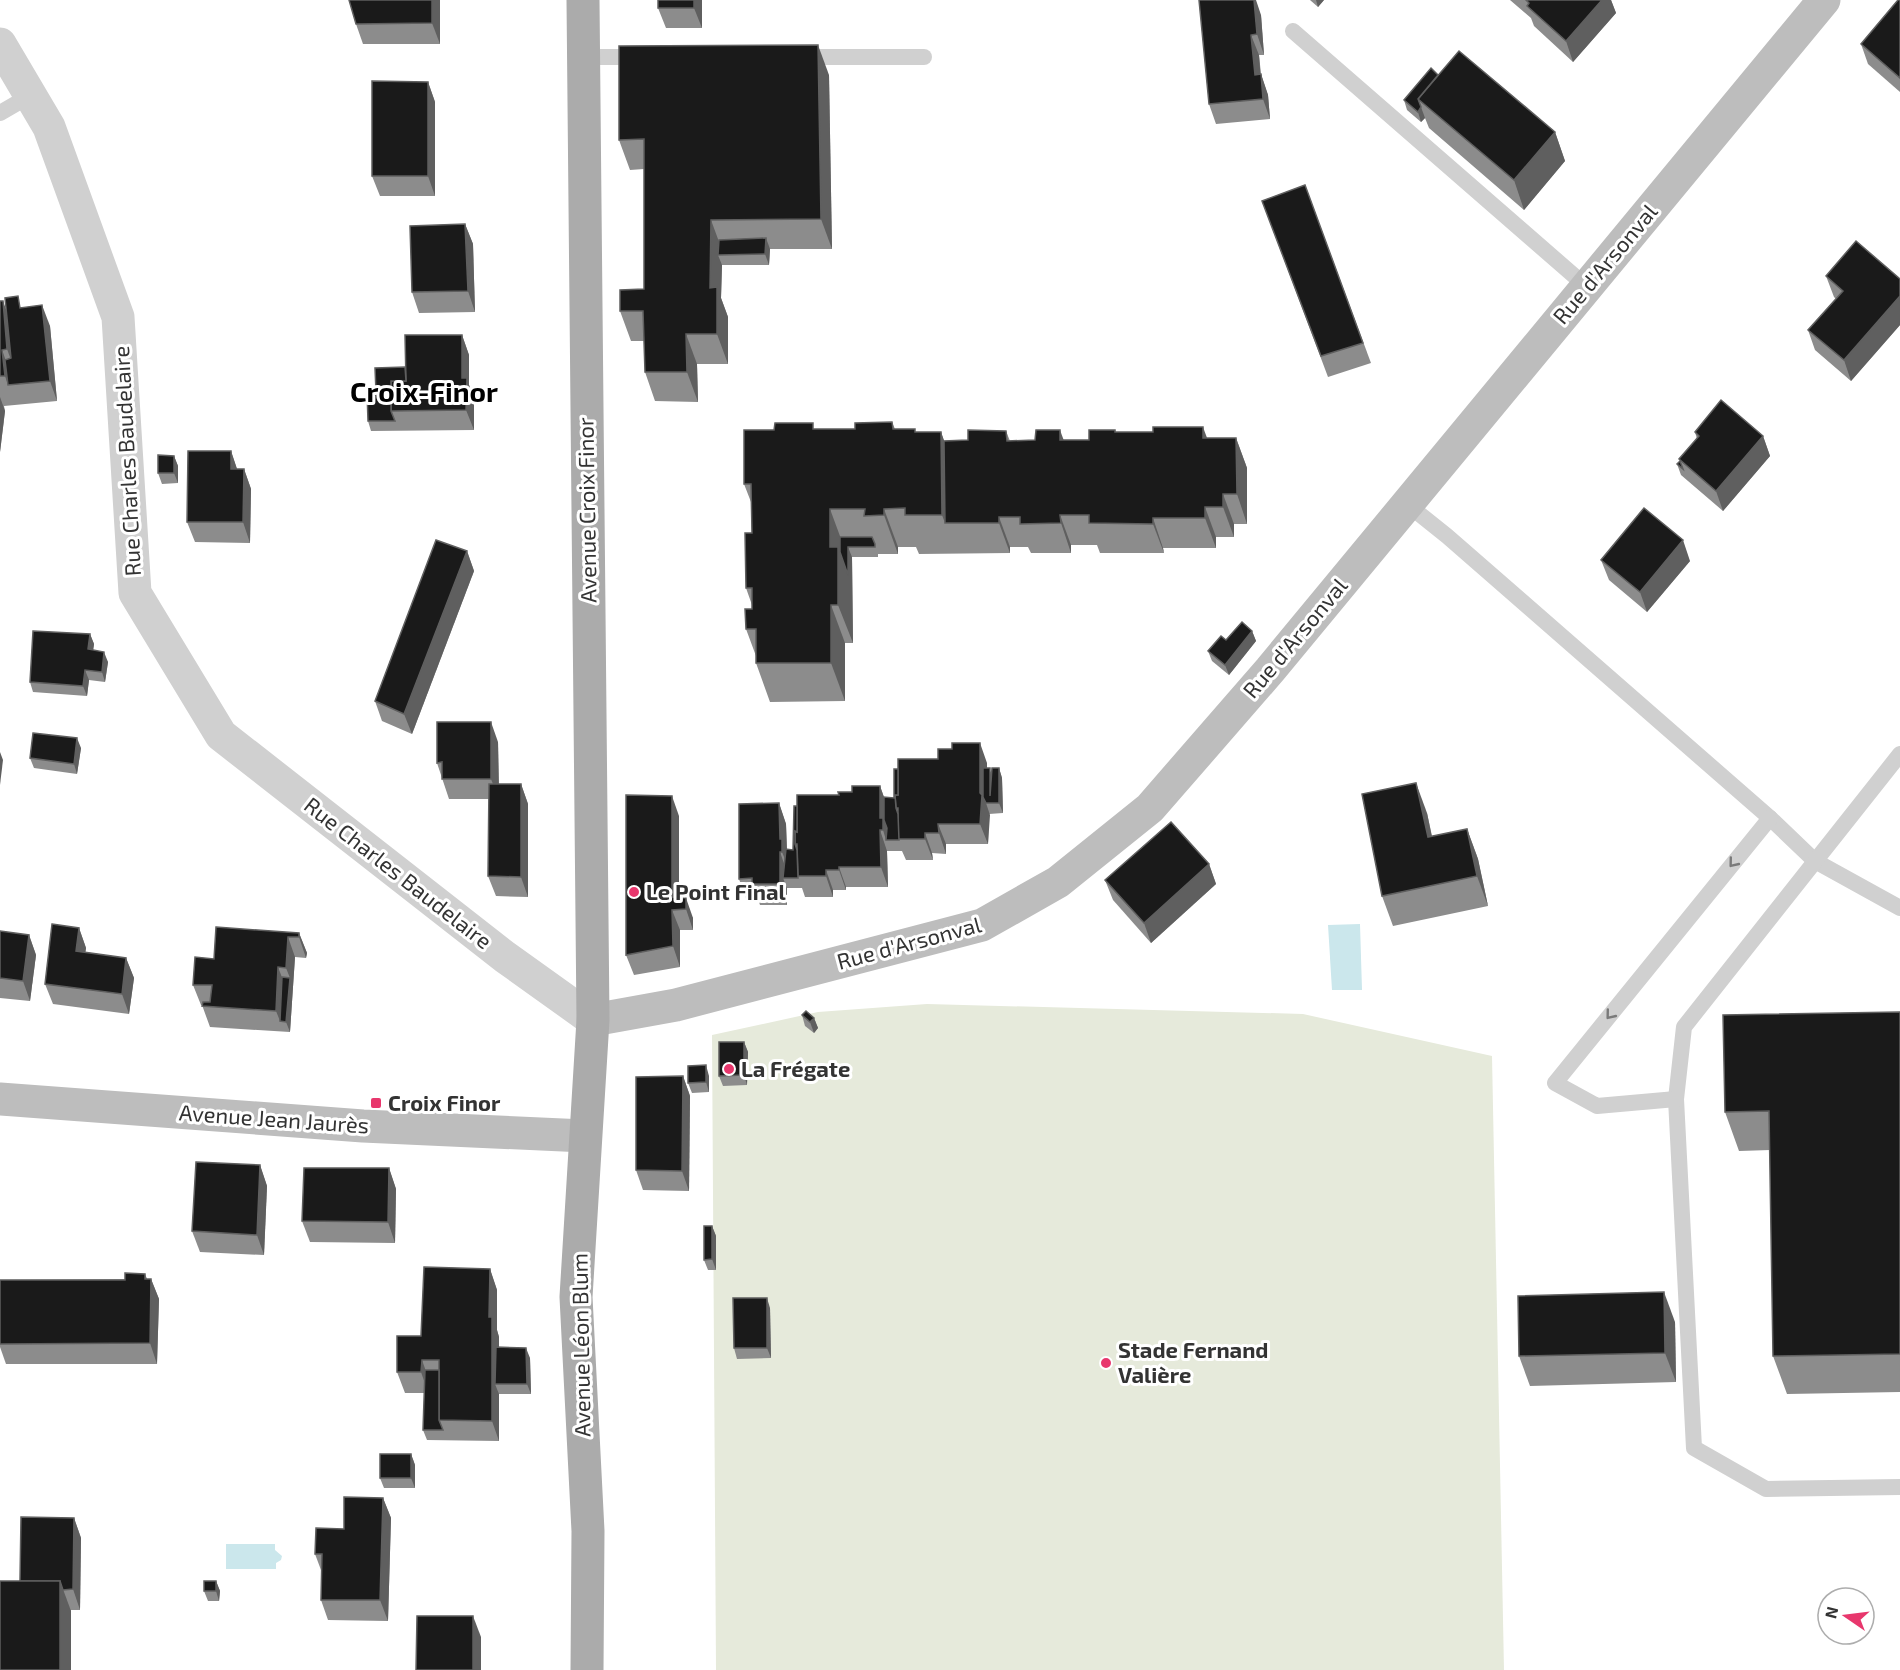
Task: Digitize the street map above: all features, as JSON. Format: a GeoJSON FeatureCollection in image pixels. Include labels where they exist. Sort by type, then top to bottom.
{"type":"FeatureCollection","features":[{"type":"Feature","properties":{"kind":"main road","name":"Avenue Croix Finor"},"geometry":{"type":"LineString","coordinates":[[583,0],[593,1020]]}},
{"type":"Feature","properties":{"kind":"main road","name":"Avenue Léon Blum"},"geometry":{"type":"LineString","coordinates":[[587,1670],[588,1532],[576,1297],[593,1020]]}},
{"type":"Feature","properties":{"kind":"street","name":"Rue d'Arsonval"},"geometry":{"type":"LineString","coordinates":[[593,1020],[676,1005],[982,925],[1058,882],[1150,808],[1270,670],[1824,0]]}},
{"type":"Feature","properties":{"kind":"street","name":"Rue Charles Baudelaire"},"geometry":{"type":"LineString","coordinates":[[0,44],[49,127],[118,317],[135,593],[221,735],[505,957],[593,1020]]}},
{"type":"Feature","properties":{"kind":"street","name":"Avenue Jean Jaurès"},"geometry":{"type":"LineString","coordinates":[[0,1099],[363,1126],[585,1136]]}},
{"type":"Feature","properties":{"kind":"lane"},"geometry":{"type":"LineString","coordinates":[[1293,32],[1587,287]]}},
{"type":"Feature","properties":{"kind":"lane"},"geometry":{"type":"LineString","coordinates":[[583,57],[654,57]]}},
{"type":"Feature","properties":{"kind":"lane"},"geometry":{"type":"LineString","coordinates":[[783,57],[924,57]]}},
{"type":"Feature","properties":{"kind":"lane"},"geometry":{"type":"LineString","coordinates":[[0,113],[31,95]]}},
{"type":"Feature","properties":{"kind":"lane"},"geometry":{"type":"LineString","coordinates":[[1407,504],[1447,536],[1770,818],[1815,861],[1900,908]]}},
{"type":"Feature","properties":{"kind":"lane"},"geometry":{"type":"LineString","coordinates":[[1900,754],[1684,1027],[1676,1099],[1694,1448],[1766,1489],[1900,1487]]}},
{"type":"Feature","properties":{"kind":"lane"},"geometry":{"type":"LineString","coordinates":[[1676,1099],[1597,1106],[1555,1083],[1770,818]]}},
{"type":"Feature","properties":{"kind":"shaded area","name":"Stade Fernand Valière"},"geometry":{"type":"Polygon","coordinates":[[[927,1004],[1303,1014],[1492,1056],[1504,1670],[716,1670],[712,1035],[818,1012],[927,1004]]]}},
{"type":"Feature","properties":{"kind":"water"},"geometry":{"type":"Polygon","coordinates":[[[1360,924],[1362,990],[1332,990],[1328,925],[1360,924]]]}},
{"type":"Feature","properties":{"kind":"water"},"geometry":{"type":"Polygon","coordinates":[[[226,1544],[275,1544],[275,1550],[282,1556],[281,1560],[276,1563],[276,1569],[226,1569],[226,1544]]]}},
{"type":"Feature","properties":{"kind":"building"},"geometry":{"type":"Polygon","coordinates":[[[349,0],[432,0],[432,23],[356,24],[349,0]]]}},
{"type":"Feature","properties":{"kind":"building"},"geometry":{"type":"Polygon","coordinates":[[[658,0],[694,0],[694,8],[658,8],[658,0]]]}},
{"type":"Feature","properties":{"kind":"building"},"geometry":{"type":"Polygon","coordinates":[[[1199,0],[1254,0],[1257,34],[1251,35],[1255,75],[1261,74],[1263,99],[1209,104],[1199,0]]]}},
{"type":"Feature","properties":{"kind":"building"},"geometry":{"type":"Polygon","coordinates":[[[1526,0],[1602,0],[1566,41],[1527,6],[1529,3],[1526,0]]]}},
{"type":"Feature","properties":{"kind":"building"},"geometry":{"type":"Polygon","coordinates":[[[1900,0],[1900,78],[1861,44],[1900,0]]]}},
{"type":"Feature","properties":{"kind":"building"},"geometry":{"type":"Polygon","coordinates":[[[818,45],[821,219],[711,220],[710,288],[717,287],[717,334],[686,334],[687,372],[645,372],[643,311],[620,311],[620,290],[644,289],[644,139],[619,140],[619,46],[818,45]]]}},
{"type":"Feature","properties":{"kind":"building"},"geometry":{"type":"Polygon","coordinates":[[[1459,51],[1555,132],[1514,180],[1418,99],[1459,51]]]}},
{"type":"Feature","properties":{"kind":"building"},"geometry":{"type":"Polygon","coordinates":[[[1431,68],[1438,75],[1418,99],[1421,107],[1418,112],[1404,100],[1431,68]]]}},
{"type":"Feature","properties":{"kind":"building"},"geometry":{"type":"Polygon","coordinates":[[[372,81],[428,82],[428,176],[372,176],[372,81]]]}},
{"type":"Feature","properties":{"kind":"building"},"geometry":{"type":"Polygon","coordinates":[[[1305,185],[1363,343],[1321,356],[1262,201],[1305,185]]]}},
{"type":"Feature","properties":{"kind":"building"},"geometry":{"type":"Polygon","coordinates":[[[465,224],[468,291],[412,292],[410,226],[465,224]]]}},
{"type":"Feature","properties":{"kind":"building"},"geometry":{"type":"Polygon","coordinates":[[[766,238],[765,254],[718,255],[719,240],[766,238]]]}},
{"type":"Feature","properties":{"kind":"building"},"geometry":{"type":"Polygon","coordinates":[[[1856,241],[1900,279],[1900,296],[1844,360],[1808,330],[1843,291],[1826,276],[1856,241]]]}},
{"type":"Feature","properties":{"kind":"building"},"geometry":{"type":"Polygon","coordinates":[[[18,296],[20,308],[42,305],[50,381],[8,385],[5,360],[11,358],[5,298],[18,296]]]}},
{"type":"Feature","properties":{"kind":"building"},"geometry":{"type":"Polygon","coordinates":[[[0,301],[3,301],[7,349],[2,350],[5,376],[0,376],[0,301]]]}},
{"type":"Feature","properties":{"kind":"building"},"geometry":{"type":"Polygon","coordinates":[[[405,335],[462,335],[462,378],[467,378],[466,410],[391,411],[391,381],[406,381],[405,335]]]}},
{"type":"Feature","properties":{"kind":"building"},"geometry":{"type":"Polygon","coordinates":[[[405,367],[406,381],[391,381],[391,411],[395,421],[368,421],[367,392],[376,392],[375,368],[405,367]]]}},
{"type":"Feature","properties":{"kind":"building"},"geometry":{"type":"Polygon","coordinates":[[[1721,400],[1763,436],[1716,491],[1679,459],[1699,436],[1695,432],[1721,400]]]}},
{"type":"Feature","properties":{"kind":"building"},"geometry":{"type":"Polygon","coordinates":[[[892,422],[893,429],[941,432],[942,515],[905,515],[905,508],[884,509],[884,515],[864,516],[865,509],[830,509],[830,547],[838,547],[838,605],[831,605],[831,663],[756,663],[756,629],[746,629],[745,609],[752,609],[752,588],[746,588],[745,533],[752,533],[751,484],[744,484],[744,430],[774,430],[775,423],[813,423],[813,429],[855,429],[855,423],[892,422]]]}},
{"type":"Feature","properties":{"kind":"building"},"geometry":{"type":"Polygon","coordinates":[[[1153,427],[1203,427],[1203,438],[1236,438],[1237,494],[1223,494],[1223,507],[1205,507],[1205,518],[1153,518],[1153,524],[1089,523],[1089,515],[1060,515],[1061,523],[1020,524],[1020,517],[999,517],[999,523],[945,523],[944,441],[968,440],[968,430],[1006,431],[1007,441],[1035,440],[1036,430],[1060,430],[1060,440],[1089,440],[1089,430],[1153,432],[1153,427]]]}},
{"type":"Feature","properties":{"kind":"building"},"geometry":{"type":"Polygon","coordinates":[[[188,451],[231,451],[231,469],[244,469],[243,522],[187,522],[188,451]]]}},
{"type":"Feature","properties":{"kind":"building"},"geometry":{"type":"Polygon","coordinates":[[[158,455],[174,456],[174,473],[158,473],[158,455]]]}},
{"type":"Feature","properties":{"kind":"building"},"geometry":{"type":"Polygon","coordinates":[[[1644,508],[1683,540],[1640,592],[1601,560],[1644,508]]]}},
{"type":"Feature","properties":{"kind":"building"},"geometry":{"type":"Polygon","coordinates":[[[840,537],[872,537],[875,544],[875,547],[848,547],[848,575],[840,552],[840,537]]]}},
{"type":"Feature","properties":{"kind":"building"},"geometry":{"type":"Polygon","coordinates":[[[436,540],[467,551],[404,714],[375,701],[436,540]]]}},
{"type":"Feature","properties":{"kind":"building"},"geometry":{"type":"Polygon","coordinates":[[[1242,622],[1252,631],[1225,665],[1208,651],[1221,636],[1226,640],[1242,622]]]}},
{"type":"Feature","properties":{"kind":"building"},"geometry":{"type":"Polygon","coordinates":[[[33,631],[90,634],[88,649],[104,652],[102,672],[85,670],[83,686],[30,682],[33,631]]]}},
{"type":"Feature","properties":{"kind":"building"},"geometry":{"type":"Polygon","coordinates":[[[437,722],[491,722],[491,779],[442,779],[442,762],[437,763],[437,722]]]}},
{"type":"Feature","properties":{"kind":"building"},"geometry":{"type":"Polygon","coordinates":[[[33,733],[77,738],[74,764],[30,758],[33,733]]]}},
{"type":"Feature","properties":{"kind":"building"},"geometry":{"type":"Polygon","coordinates":[[[952,743],[980,743],[980,793],[982,795],[980,824],[938,824],[939,833],[925,833],[925,839],[898,839],[898,808],[896,808],[895,795],[898,795],[898,759],[938,759],[938,749],[952,749],[952,743]]]}},
{"type":"Feature","properties":{"kind":"building"},"geometry":{"type":"Polygon","coordinates":[[[983,768],[990,768],[990,796],[992,768],[999,768],[999,803],[986,803],[983,797],[983,768]]]}},
{"type":"Feature","properties":{"kind":"building"},"geometry":{"type":"Polygon","coordinates":[[[894,769],[898,769],[898,795],[895,795],[899,840],[886,840],[884,797],[894,798],[894,769]]]}},
{"type":"Feature","properties":{"kind":"building"},"geometry":{"type":"Polygon","coordinates":[[[1416,783],[1428,837],[1467,829],[1477,876],[1382,896],[1362,794],[1416,783]]]}},
{"type":"Feature","properties":{"kind":"building"},"geometry":{"type":"Polygon","coordinates":[[[489,784],[521,784],[521,877],[488,876],[489,784]]]}},
{"type":"Feature","properties":{"kind":"building"},"geometry":{"type":"Polygon","coordinates":[[[852,786],[880,786],[880,818],[883,818],[883,830],[880,830],[881,867],[839,867],[839,870],[826,870],[826,876],[798,876],[797,844],[795,844],[797,795],[839,795],[838,792],[852,792],[852,786]]]}},
{"type":"Feature","properties":{"kind":"building"},"geometry":{"type":"Polygon","coordinates":[[[626,795],[672,796],[672,897],[686,898],[686,909],[672,910],[673,946],[626,955],[626,795]]]}},
{"type":"Feature","properties":{"kind":"building"},"geometry":{"type":"Polygon","coordinates":[[[779,803],[780,839],[782,839],[780,884],[752,884],[752,878],[739,879],[739,804],[779,803]]]}},
{"type":"Feature","properties":{"kind":"building"},"geometry":{"type":"Polygon","coordinates":[[[794,806],[797,806],[795,844],[798,878],[783,878],[786,849],[793,850],[794,806]]]}},
{"type":"Feature","properties":{"kind":"building"},"geometry":{"type":"Polygon","coordinates":[[[1171,822],[1209,864],[1144,923],[1105,880],[1171,822]]]}},
{"type":"Feature","properties":{"kind":"building"},"geometry":{"type":"Polygon","coordinates":[[[52,924],[79,928],[76,951],[126,958],[122,994],[45,984],[52,924]]]}},
{"type":"Feature","properties":{"kind":"building"},"geometry":{"type":"Polygon","coordinates":[[[216,927],[299,933],[299,937],[288,937],[286,968],[278,967],[276,1011],[202,1006],[203,1002],[210,1002],[212,985],[193,985],[195,957],[214,959],[216,927]]]}},
{"type":"Feature","properties":{"kind":"building"},"geometry":{"type":"Polygon","coordinates":[[[0,931],[29,935],[23,981],[0,978],[0,931]]]}},
{"type":"Feature","properties":{"kind":"building"},"geometry":{"type":"Polygon","coordinates":[[[282,977],[290,978],[286,1022],[280,1021],[282,977]]]}},
{"type":"Feature","properties":{"kind":"building"},"geometry":{"type":"Polygon","coordinates":[[[806,1011],[814,1018],[810,1022],[802,1015],[806,1011]]]}},
{"type":"Feature","properties":{"kind":"building"},"geometry":{"type":"Polygon","coordinates":[[[1900,1012],[1900,1354],[1773,1356],[1769,1111],[1725,1112],[1723,1015],[1900,1012]]]}},
{"type":"Feature","properties":{"kind":"building"},"geometry":{"type":"Polygon","coordinates":[[[719,1042],[744,1042],[744,1075],[719,1076],[719,1042]]]}},
{"type":"Feature","properties":{"kind":"building"},"geometry":{"type":"Polygon","coordinates":[[[706,1065],[706,1082],[688,1083],[688,1066],[706,1065]]]}},
{"type":"Feature","properties":{"kind":"building"},"geometry":{"type":"Polygon","coordinates":[[[683,1076],[682,1171],[636,1170],[636,1077],[683,1076]]]}},
{"type":"Feature","properties":{"kind":"building"},"geometry":{"type":"Polygon","coordinates":[[[196,1162],[260,1165],[257,1235],[192,1231],[196,1162]]]}},
{"type":"Feature","properties":{"kind":"building"},"geometry":{"type":"Polygon","coordinates":[[[304,1168],[389,1168],[388,1222],[302,1221],[304,1168]]]}},
{"type":"Feature","properties":{"kind":"building"},"geometry":{"type":"Polygon","coordinates":[[[704,1226],[712,1226],[712,1259],[704,1260],[704,1226]]]}},
{"type":"Feature","properties":{"kind":"building"},"geometry":{"type":"Polygon","coordinates":[[[424,1267],[490,1269],[492,1421],[439,1420],[439,1360],[422,1360],[421,1372],[397,1372],[397,1336],[421,1336],[424,1267]]]}},
{"type":"Feature","properties":{"kind":"building"},"geometry":{"type":"Polygon","coordinates":[[[125,1273],[145,1274],[145,1279],[151,1279],[150,1343],[0,1344],[0,1280],[125,1280],[125,1273]]]}},
{"type":"Feature","properties":{"kind":"building"},"geometry":{"type":"Polygon","coordinates":[[[1664,1292],[1665,1353],[1519,1356],[1518,1296],[1664,1292]]]}},
{"type":"Feature","properties":{"kind":"building"},"geometry":{"type":"Polygon","coordinates":[[[733,1298],[767,1298],[767,1348],[734,1348],[733,1298]]]}},
{"type":"Feature","properties":{"kind":"building"},"geometry":{"type":"Polygon","coordinates":[[[496,1347],[526,1348],[527,1384],[495,1384],[496,1347]]]}},
{"type":"Feature","properties":{"kind":"building"},"geometry":{"type":"Polygon","coordinates":[[[425,1370],[439,1370],[439,1420],[443,1430],[423,1430],[425,1370]]]}},
{"type":"Feature","properties":{"kind":"building"},"geometry":{"type":"Polygon","coordinates":[[[380,1454],[411,1454],[411,1478],[380,1478],[380,1454]]]}},
{"type":"Feature","properties":{"kind":"building"},"geometry":{"type":"Polygon","coordinates":[[[344,1497],[383,1498],[380,1600],[321,1600],[322,1554],[315,1554],[316,1528],[344,1529],[344,1497]]]}},
{"type":"Feature","properties":{"kind":"building"},"geometry":{"type":"Polygon","coordinates":[[[21,1517],[74,1518],[73,1589],[63,1590],[60,1581],[20,1581],[21,1517]]]}},
{"type":"Feature","properties":{"kind":"building"},"geometry":{"type":"Polygon","coordinates":[[[0,1581],[60,1581],[60,1670],[0,1670],[0,1581]]]}},
{"type":"Feature","properties":{"kind":"building"},"geometry":{"type":"Polygon","coordinates":[[[204,1581],[216,1581],[216,1591],[204,1591],[204,1581]]]}},
{"type":"Feature","properties":{"kind":"building"},"geometry":{"type":"Polygon","coordinates":[[[417,1616],[473,1616],[473,1670],[416,1670],[417,1616]]]}},
{"type":"Feature","properties":{"kind":"place","name":"Le Point Final"},"geometry":{"type":"Point","coordinates":[634,892]}},
{"type":"Feature","properties":{"kind":"place","name":"La Frégate"},"geometry":{"type":"Point","coordinates":[729,1069]}},
{"type":"Feature","properties":{"kind":"place","name":"Croix Finor"},"geometry":{"type":"Point","coordinates":[376,1103]}},
{"type":"Feature","properties":{"kind":"place","name":"Stade Fernand Valière"},"geometry":{"type":"Point","coordinates":[1106,1363]}},
{"type":"Feature","properties":{"kind":"district","name":"Croix-Finor"},"geometry":{"type":"Point","coordinates":[424,392]}}]}
